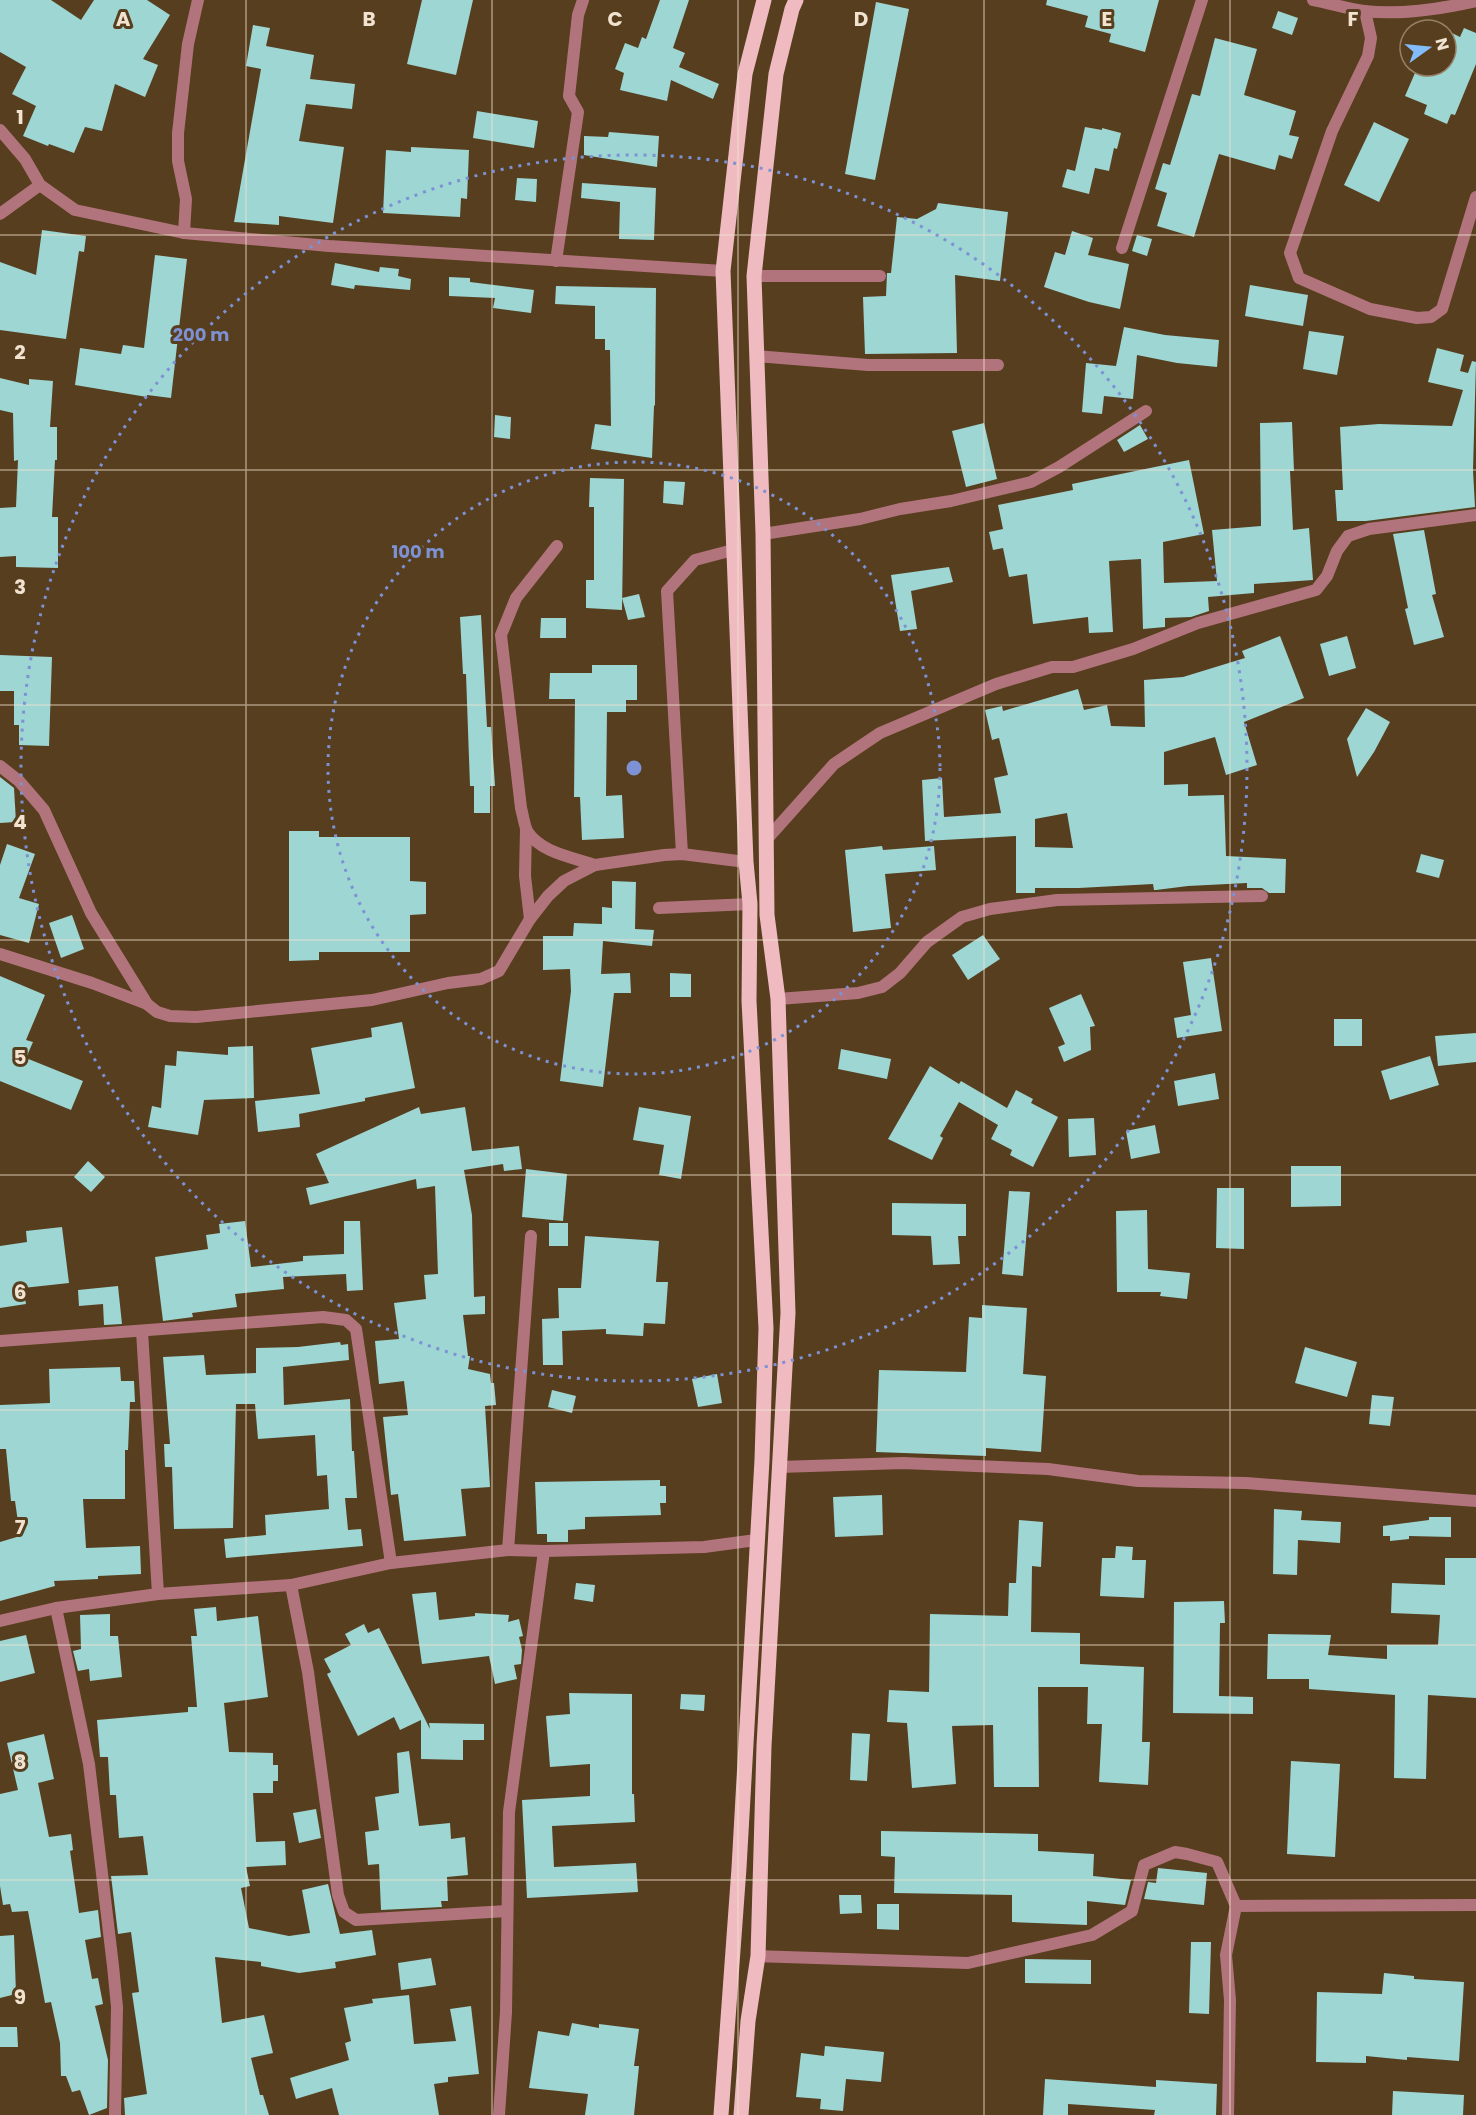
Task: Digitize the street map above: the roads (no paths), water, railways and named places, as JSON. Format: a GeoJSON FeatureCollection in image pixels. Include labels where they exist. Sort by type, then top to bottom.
{"type":"FeatureCollection","features":[{"type":"Feature","properties":{"kind":"main road"},"geometry":{"type":"LineString","coordinates":[[721,2115],[739,1868],[762,1460],[766,1328],[750,1013],[750,904],[746,862],[723,271],[745,74],[765,0]]}},
{"type":"Feature","properties":{"kind":"main road"},"geometry":{"type":"LineString","coordinates":[[741,2115],[748,2021],[758,1956],[764,1746],[788,1313],[778,999],[767,915],[763,534],[754,276],[776,74],[796,0]]}},
{"type":"Feature","properties":{"kind":"street"},"geometry":{"type":"LineString","coordinates":[[184,233],[186,199],[178,161],[178,133],[188,44],[198,0]]}},
{"type":"Feature","properties":{"kind":"street"},"geometry":{"type":"LineString","coordinates":[[556,261],[578,112],[568,96],[578,15],[583,0]]}},
{"type":"Feature","properties":{"kind":"street"},"geometry":{"type":"LineString","coordinates":[[1122,248],[1202,0]]}},
{"type":"Feature","properties":{"kind":"street"},"geometry":{"type":"LineString","coordinates":[[1313,0],[1365,11],[1415,11],[1457,6],[1476,1]]}},
{"type":"Feature","properties":{"kind":"street"},"geometry":{"type":"LineString","coordinates":[[1365,11],[1371,38],[1368,56],[1332,131],[1290,253],[1299,278],[1370,309],[1418,318],[1431,317],[1442,309],[1476,197]]}},
{"type":"Feature","properties":{"kind":"street"},"geometry":{"type":"LineString","coordinates":[[0,130],[25,159],[40,185],[75,210],[184,233],[329,246],[723,271]]}},
{"type":"Feature","properties":{"kind":"street"},"geometry":{"type":"LineString","coordinates":[[0,214],[40,185]]}},
{"type":"Feature","properties":{"kind":"street"},"geometry":{"type":"LineString","coordinates":[[754,276],[880,276]]}},
{"type":"Feature","properties":{"kind":"street"},"geometry":{"type":"LineString","coordinates":[[756,357],[868,365],[998,365]]}},
{"type":"Feature","properties":{"kind":"street"},"geometry":{"type":"LineString","coordinates":[[763,534],[860,519],[1031,482],[1059,467],[1146,411]]}},
{"type":"Feature","properties":{"kind":"street"},"geometry":{"type":"LineString","coordinates":[[767,839],[834,764],[880,733],[996,684],[1052,667],[1073,667],[1133,649],[1198,623],[1316,590],[1327,576],[1337,551],[1348,536],[1369,529],[1476,515]]}},
{"type":"Feature","properties":{"kind":"street"},"geometry":{"type":"LineString","coordinates":[[530,919],[525,876],[526,829],[521,808],[501,635],[516,598],[557,546]]}},
{"type":"Feature","properties":{"kind":"street"},"geometry":{"type":"LineString","coordinates":[[682,854],[667,591],[695,560],[733,550]]}},
{"type":"Feature","properties":{"kind":"street"},"geometry":{"type":"LineString","coordinates":[[0,766],[19,781],[44,810],[91,913],[147,1004]]}},
{"type":"Feature","properties":{"kind":"street"},"geometry":{"type":"LineString","coordinates":[[526,829],[546,849],[595,865]]}},
{"type":"Feature","properties":{"kind":"street"},"geometry":{"type":"LineString","coordinates":[[0,954],[92,983],[147,1004],[157,1012],[170,1016],[207,1016],[372,1000],[448,983],[481,979],[499,970],[530,919],[548,896],[564,881],[595,865],[682,854],[746,862]]}},
{"type":"Feature","properties":{"kind":"street"},"geometry":{"type":"LineString","coordinates":[[778,999],[858,993],[882,987],[900,974],[927,942],[962,917],[990,909],[1057,900],[1262,896]]}},
{"type":"Feature","properties":{"kind":"street"},"geometry":{"type":"LineString","coordinates":[[659,908],[750,904]]}},
{"type":"Feature","properties":{"kind":"street"},"geometry":{"type":"LineString","coordinates":[[508,1550],[531,1236]]}},
{"type":"Feature","properties":{"kind":"street"},"geometry":{"type":"LineString","coordinates":[[0,1341],[323,1317],[346,1320],[356,1329],[391,1563]]}},
{"type":"Feature","properties":{"kind":"street"},"geometry":{"type":"LineString","coordinates":[[142,1331],[158,1594]]}},
{"type":"Feature","properties":{"kind":"street"},"geometry":{"type":"LineString","coordinates":[[779,1467],[903,1463],[1048,1469],[1138,1481],[1246,1483],[1476,1501]]}},
{"type":"Feature","properties":{"kind":"street"},"geometry":{"type":"LineString","coordinates":[[0,1621],[57,1608],[158,1594],[291,1585],[391,1563],[508,1550],[704,1547],[756,1540]]}},
{"type":"Feature","properties":{"kind":"street"},"geometry":{"type":"LineString","coordinates":[[500,2115],[506,2012],[509,1812],[544,1551]]}},
{"type":"Feature","properties":{"kind":"street"},"geometry":{"type":"LineString","coordinates":[[291,1585],[309,1672],[338,1895],[344,1912],[356,1920],[507,1911]]}},
{"type":"Feature","properties":{"kind":"street"},"geometry":{"type":"LineString","coordinates":[[57,1608],[88,1764],[113,1966],[117,2007],[115,2115]]}},
{"type":"Feature","properties":{"kind":"street"},"geometry":{"type":"LineString","coordinates":[[758,1956],[968,1963],[1092,1935],[1132,1911],[1144,1865],[1174,1852],[1216,1862],[1236,1906],[1226,1955],[1230,2000],[1228,2115]]}},
{"type":"Feature","properties":{"kind":"street"},"geometry":{"type":"LineString","coordinates":[[1236,1906],[1476,1905]]}}]}
